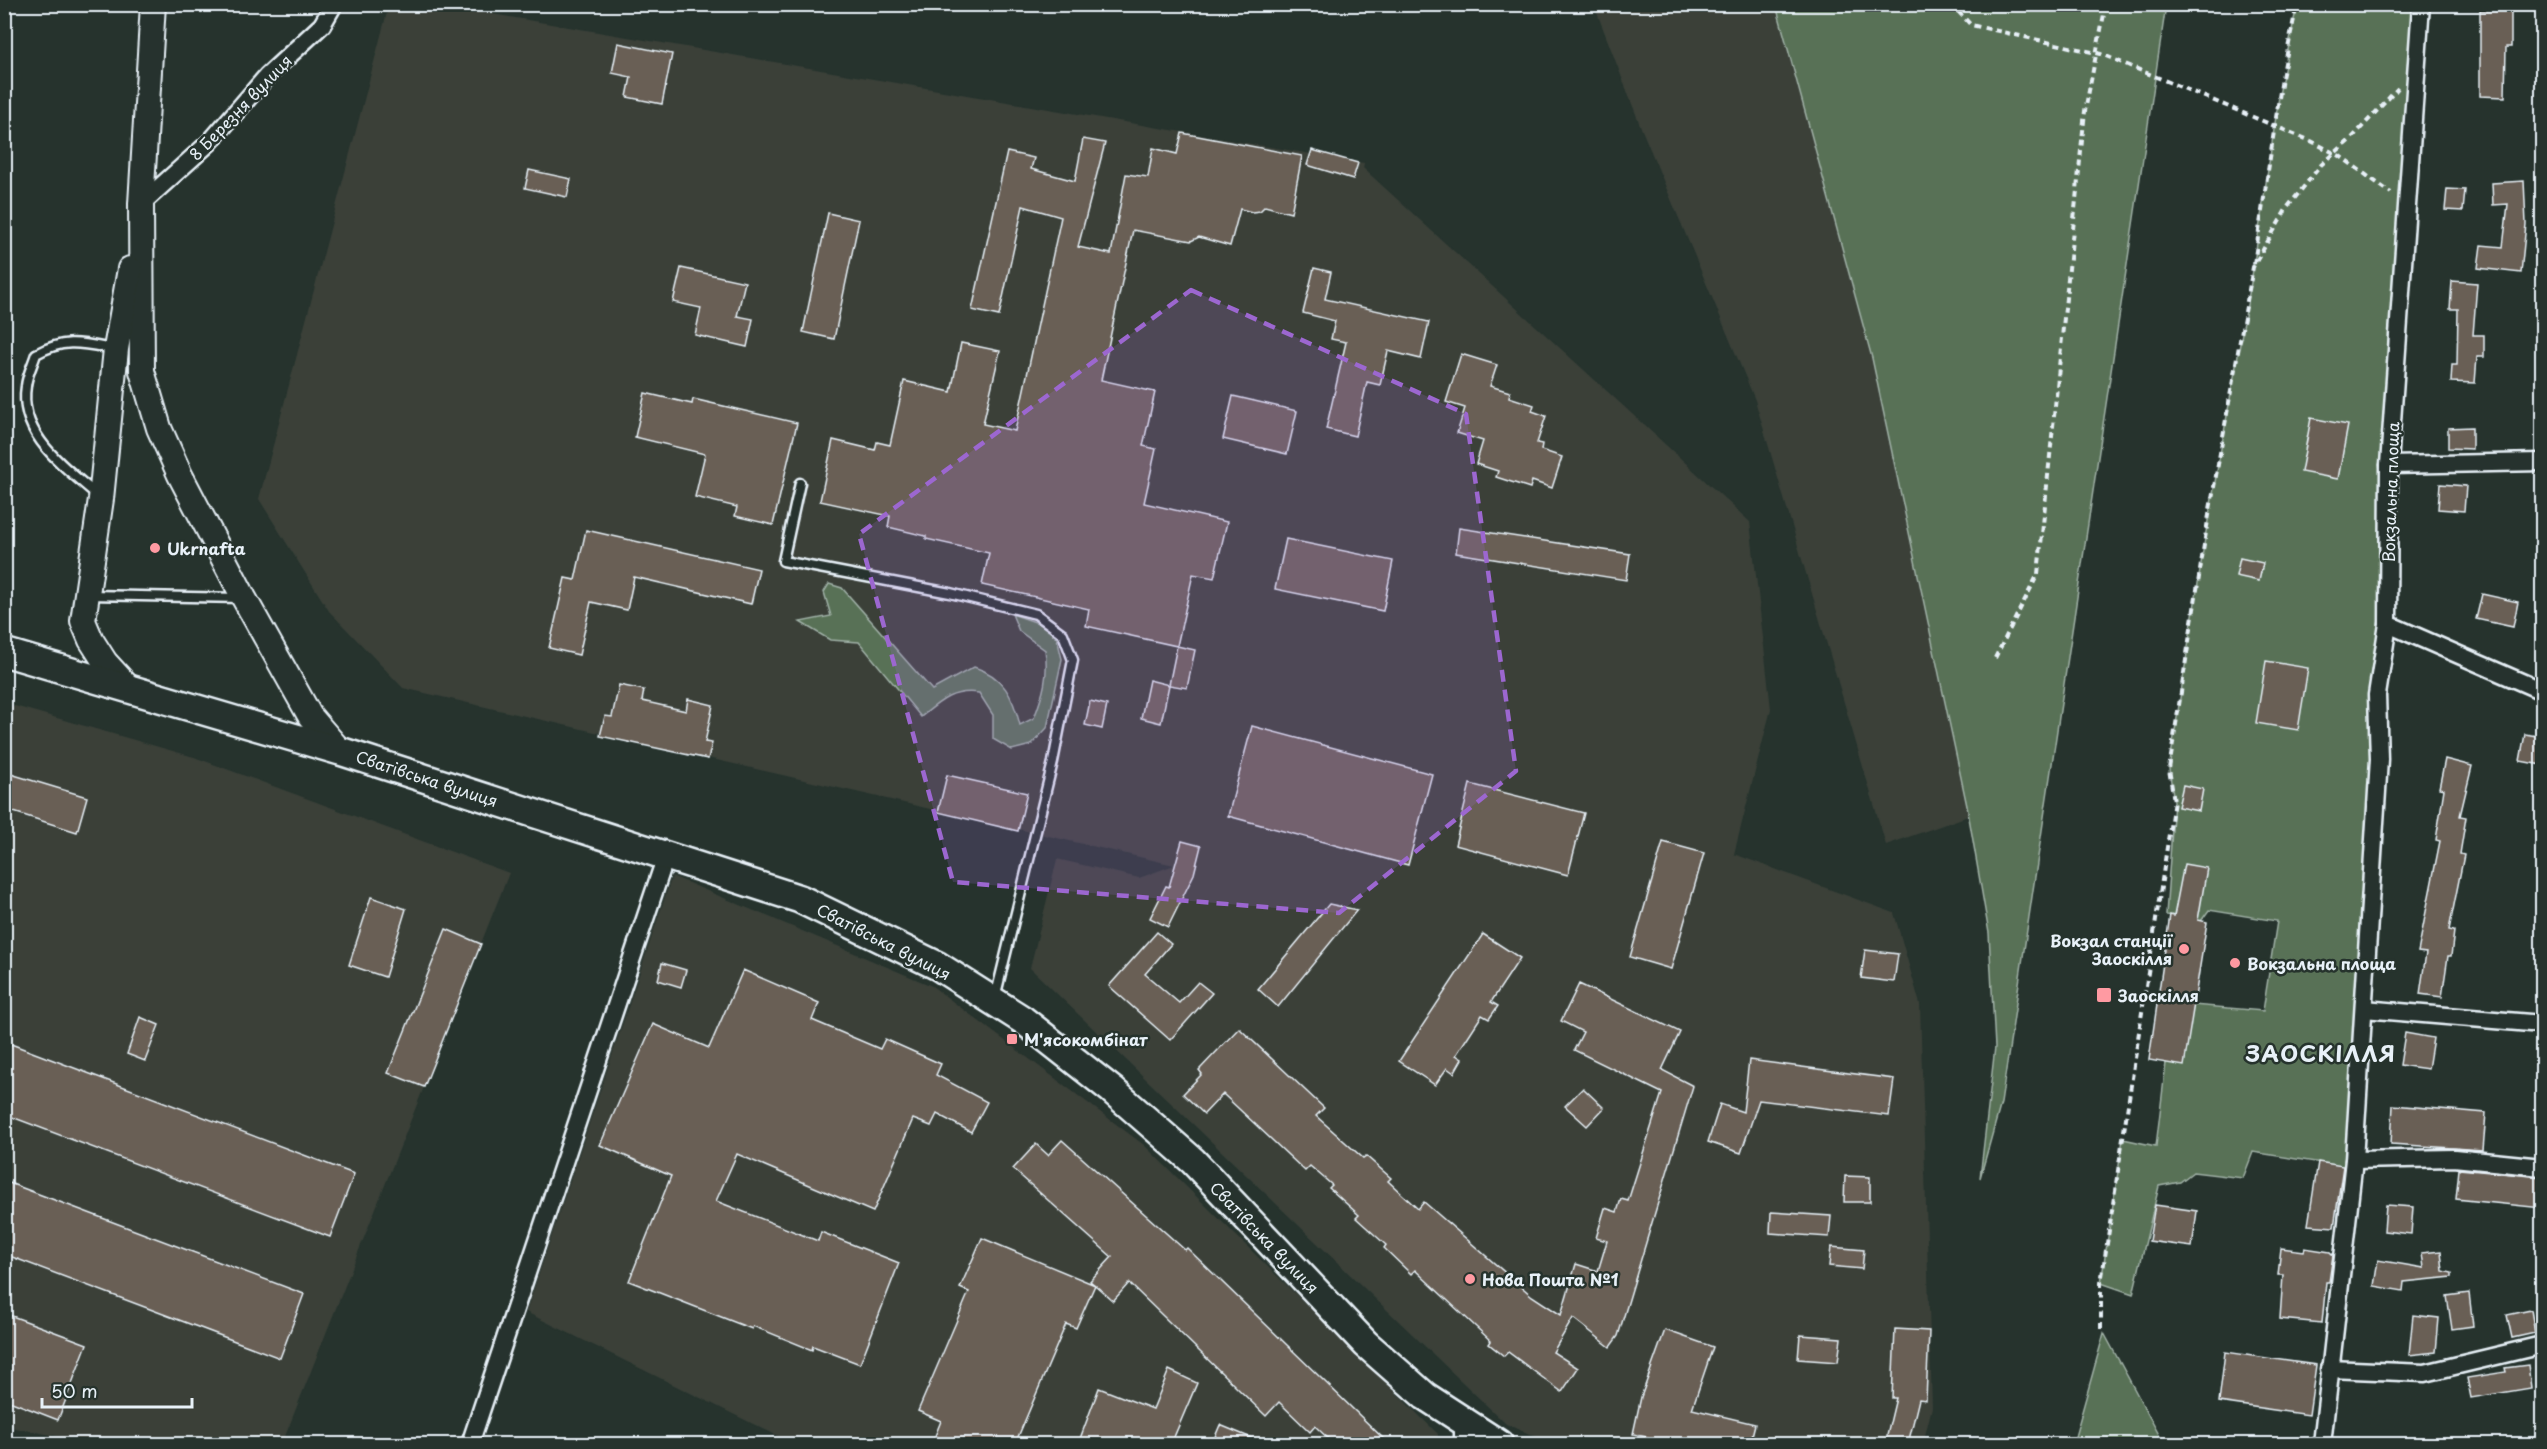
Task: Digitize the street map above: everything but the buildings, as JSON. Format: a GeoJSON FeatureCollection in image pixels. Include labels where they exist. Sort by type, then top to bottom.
{"type":"FeatureCollection","features":[{"type":"Feature","properties":{"kind":"main road","name":"Сватівська вулиця"},"geometry":{"type":"LineString","coordinates":[[4,652],[127,686],[340,751],[800,899],[938,966],[1023,1020],[1112,1090],[1193,1161],[1366,1344],[1463,1433],[1498,1444]]}},
{"type":"Feature","properties":{"kind":"street"},"geometry":{"type":"LineString","coordinates":[[153,4],[141,204],[142,371],[159,428],[180,476],[244,598],[310,716],[340,751]]}},
{"type":"Feature","properties":{"kind":"street","name":"8 Березня вулиця"},"geometry":{"type":"LineString","coordinates":[[141,204],[210,142],[267,76],[322,24],[334,4]]}},
{"type":"Feature","properties":{"kind":"street","name":"Вокзальна площа"},"geometry":{"type":"LineString","coordinates":[[2322,1444],[2354,1160],[2379,759],[2377,695],[2388,624],[2389,465],[2421,4]]}},
{"type":"Feature","properties":{"kind":"street"},"geometry":{"type":"LineString","coordinates":[[127,686],[105,662],[91,640],[83,621],[101,499],[116,349],[141,204]]}},
{"type":"Feature","properties":{"kind":"street"},"geometry":{"type":"LineString","coordinates":[[2389,465],[2542,462]]}},
{"type":"Feature","properties":{"kind":"street"},"geometry":{"type":"LineString","coordinates":[[2388,624],[2542,691]]}},
{"type":"Feature","properties":{"kind":"street"},"geometry":{"type":"LineString","coordinates":[[470,1444],[666,856]]}},
{"type":"Feature","properties":{"kind":"street"},"geometry":{"type":"LineString","coordinates":[[2364,1009],[2542,1024]]}},
{"type":"Feature","properties":{"kind":"street"},"geometry":{"type":"LineString","coordinates":[[2354,1160],[2454,1158],[2542,1167]]}},
{"type":"Feature","properties":{"kind":"street"},"geometry":{"type":"LineString","coordinates":[[2329,1369],[2425,1373],[2542,1345]]}},
{"type":"Feature","properties":{"kind":"lane"},"geometry":{"type":"LineString","coordinates":[[101,499],[43,444],[28,422],[26,386],[36,354],[56,343],[80,342],[116,349]]}},
{"type":"Feature","properties":{"kind":"lane"},"geometry":{"type":"LineString","coordinates":[[800,483],[783,561],[950,593],[1036,614],[1063,633],[1073,660],[1053,762],[994,1002]]}},
{"type":"Feature","properties":{"kind":"lane"},"geometry":{"type":"LineString","coordinates":[[86,595],[244,598]]}},
{"type":"Feature","properties":{"kind":"path"},"geometry":{"type":"LineString","coordinates":[[1587,4],[1592,9],[1595,4]]}},
{"type":"Feature","properties":{"kind":"path"},"geometry":{"type":"LineString","coordinates":[[1951,4],[1971,25],[2097,53],[2275,126],[2335,153],[2407,204]]}},
{"type":"Feature","properties":{"kind":"path"},"geometry":{"type":"LineString","coordinates":[[1995,658],[2038,574],[2085,111],[2106,4]]}},
{"type":"Feature","properties":{"kind":"path"},"geometry":{"type":"LineString","coordinates":[[2102,1329],[2101,1283],[2174,801],[2169,769],[2206,532],[2297,4]]}},
{"type":"Feature","properties":{"kind":"path"},"geometry":{"type":"LineString","coordinates":[[2253,267],[2286,208],[2416,68]]}},
{"type":"Feature","properties":{"kind":"highlighted area"},"geometry":{"type":"Polygon","coordinates":[[[1191,290],[1466,414],[1516,771],[1339,913],[953,882],[859,534],[1191,290]]]}},
{"type":"Feature","properties":{"kind":"shaded area"},"geometry":{"type":"Polygon","coordinates":[[[389,5],[440,5],[1364,163],[1363,168],[1750,522],[1771,709],[1734,854],[1894,913],[1920,1004],[1932,1407],[1923,1444],[1553,1444],[1506,1424],[1030,968],[1057,859],[1139,878],[1174,865],[403,688],[329,611],[259,499],[389,5]]]}},
{"type":"Feature","properties":{"kind":"shaded area"},"geometry":{"type":"Polygon","coordinates":[[[1594,5],[1776,5],[1875,370],[2002,804],[1886,845],[1755,400],[1642,130],[1594,5]]]}},
{"type":"Feature","properties":{"kind":"shaded area"},"geometry":{"type":"Polygon","coordinates":[[[4,703],[194,757],[509,873],[282,1444],[97,1444],[5,1426],[4,703]]]}},
{"type":"Feature","properties":{"kind":"shaded area"},"geometry":{"type":"Polygon","coordinates":[[[672,876],[932,986],[1144,1145],[1438,1434],[1437,1444],[794,1444],[526,1312],[672,876]]]}},
{"type":"Feature","properties":{"kind":"green space"},"geometry":{"type":"Polygon","coordinates":[[[1776,5],[2166,5],[2001,1103],[1980,1178],[1995,1047],[1989,933],[1967,806],[1872,358],[1776,5]]]}},
{"type":"Feature","properties":{"kind":"green space"},"geometry":{"type":"Polygon","coordinates":[[[2297,5],[2421,5],[2353,1168],[2253,1152],[2243,1178],[2193,1172],[2180,1182],[2159,1186],[2133,1294],[2101,1283],[2123,1139],[2156,1146],[2166,1063],[2193,1005],[2263,1011],[2277,921],[2209,910],[2201,921],[2166,915],[2174,801],[2169,769],[2206,532],[2251,283],[2280,90],[2297,5]]]}},
{"type":"Feature","properties":{"kind":"green space"},"geometry":{"type":"Polygon","coordinates":[[[829,584],[842,588],[932,690],[974,667],[993,676],[1006,689],[1020,725],[1034,718],[1044,685],[1046,659],[1045,650],[1019,631],[1012,614],[1044,625],[1057,638],[1062,659],[1047,728],[1031,745],[1012,750],[993,739],[993,715],[979,693],[970,692],[954,695],[941,701],[921,717],[859,642],[830,640],[800,622],[831,616],[824,592],[829,584]]]}},
{"type":"Feature","properties":{"kind":"green space"},"geometry":{"type":"Polygon","coordinates":[[[2104,1333],[2164,1444],[2073,1444],[2104,1333]]]}},
{"type":"Feature","properties":{"kind":"place","name":"Ukrnafta"},"geometry":{"type":"Point","coordinates":[155,548]}},
{"type":"Feature","properties":{"kind":"place","name":"Вокзал станції Заоскілля"},"geometry":{"type":"Point","coordinates":[2184,949]}},
{"type":"Feature","properties":{"kind":"place","name":"Вокзальна площа"},"geometry":{"type":"Point","coordinates":[2235,963]}},
{"type":"Feature","properties":{"kind":"place","name":"Заоскiлля"},"geometry":{"type":"Point","coordinates":[2104,995]}},
{"type":"Feature","properties":{"kind":"place","name":"М'ясокомбінат"},"geometry":{"type":"Point","coordinates":[1012,1039]}},
{"type":"Feature","properties":{"kind":"place","name":"Нова Пошта №1"},"geometry":{"type":"Point","coordinates":[1470,1279]}},
{"type":"Feature","properties":{"kind":"district","name":"ЗАОСКIЛЛЯ"},"geometry":{"type":"Point","coordinates":[2321,1052]}}]}
